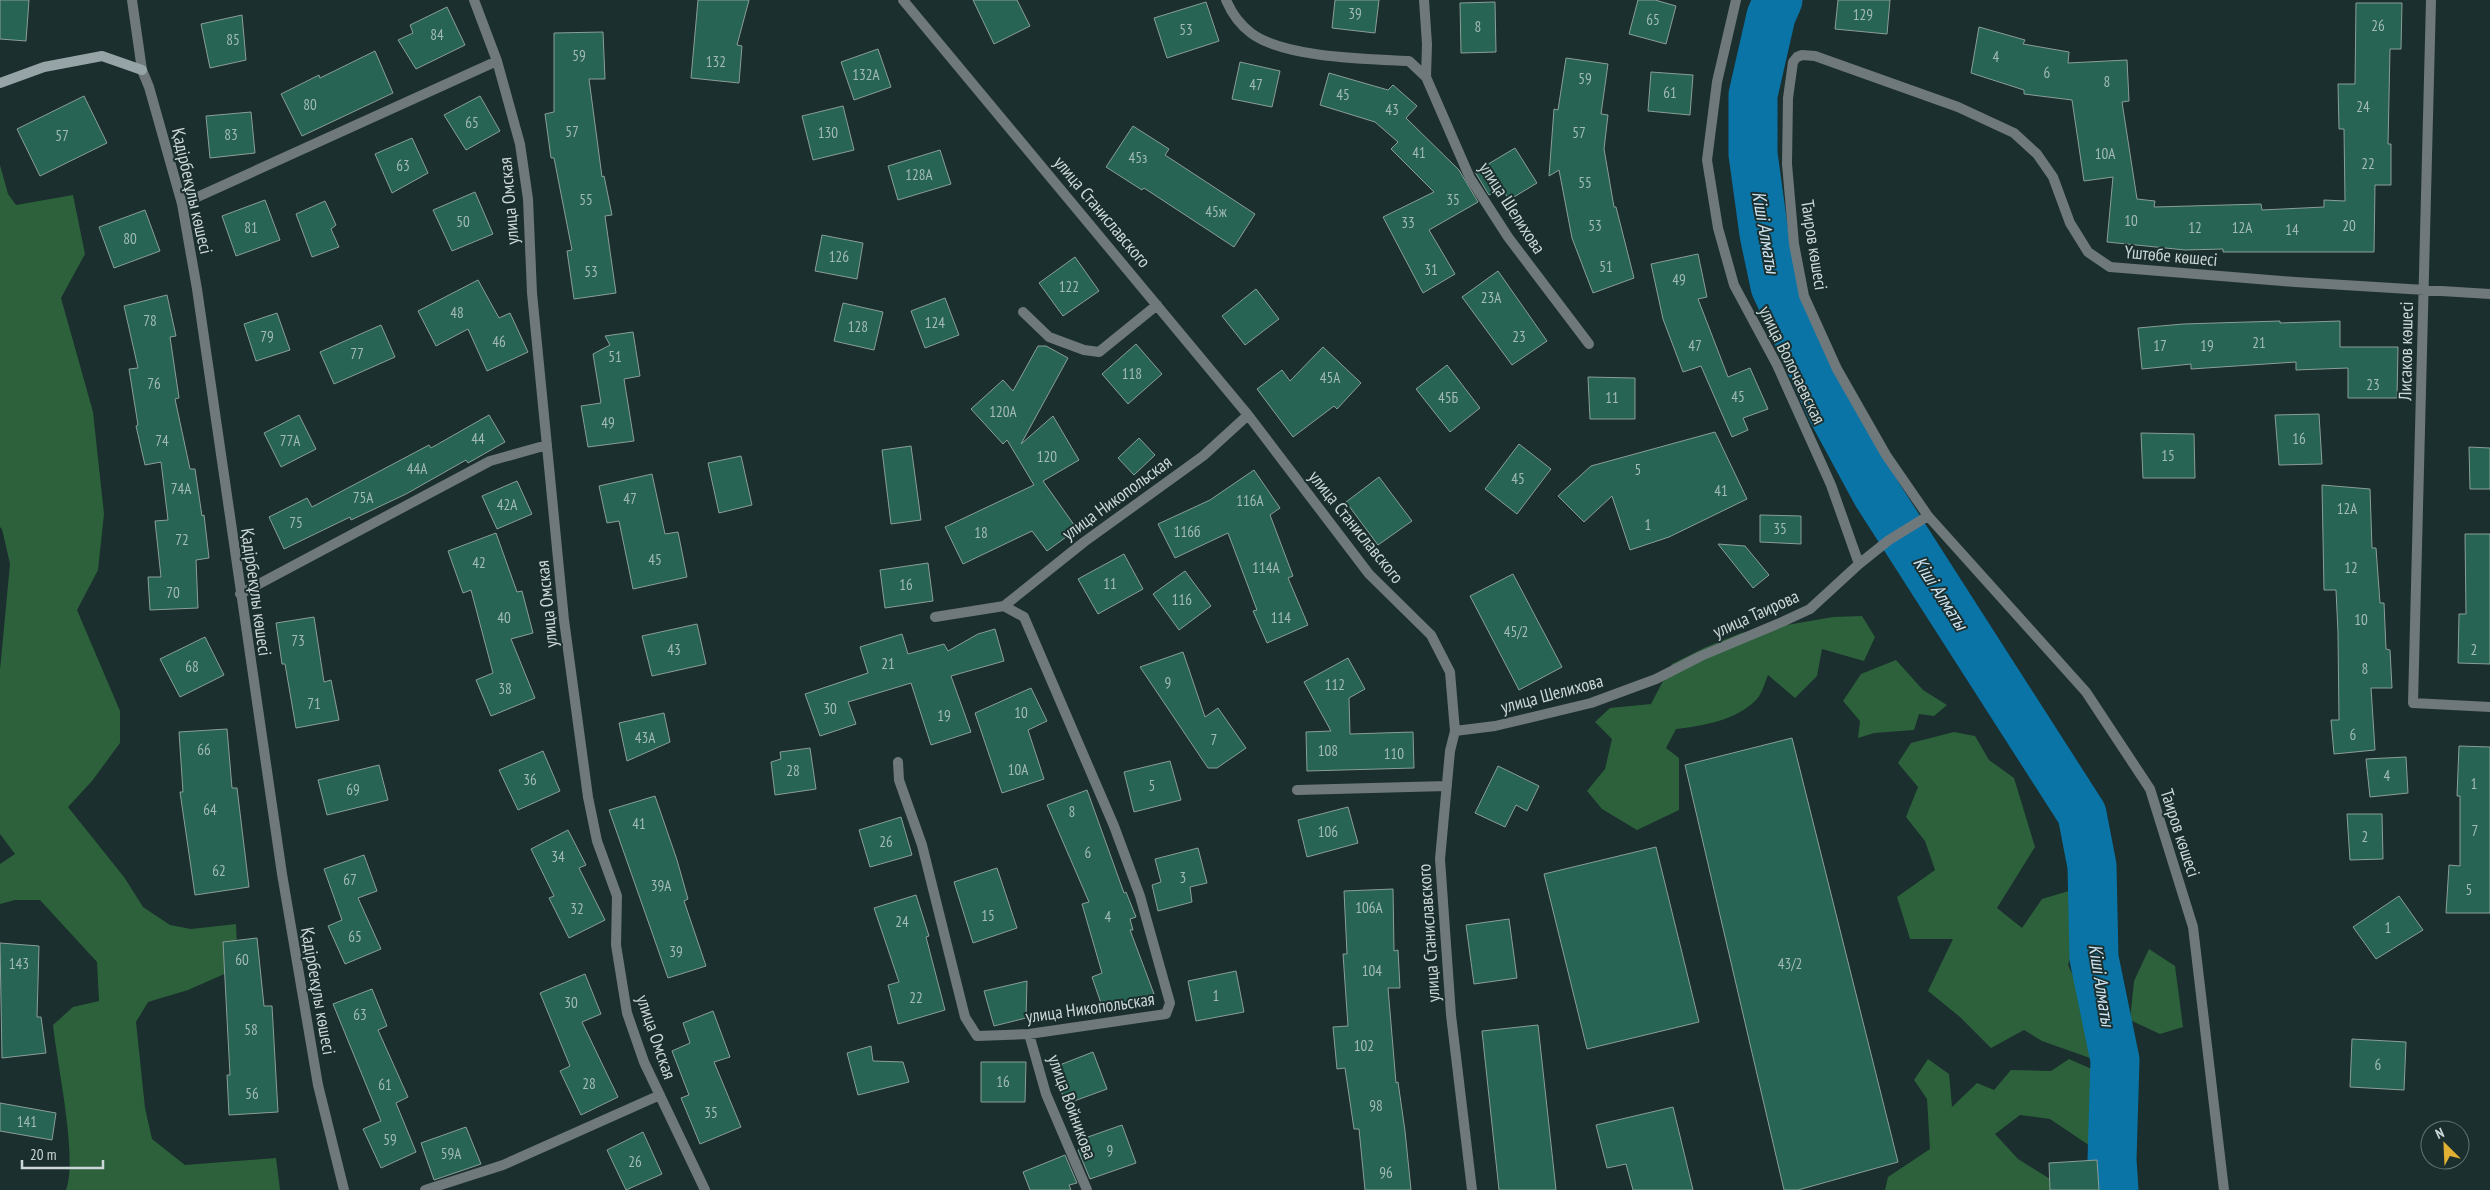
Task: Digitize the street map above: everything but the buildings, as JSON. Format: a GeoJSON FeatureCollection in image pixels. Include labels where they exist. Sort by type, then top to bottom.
{"type":"FeatureCollection","features":[{"type":"Feature","properties":{"kind":"street","name":"Қадірбекұлы көшесі"},"geometry":{"type":"LineString","coordinates":[[132,0],[142,70],[149,87],[182,204],[197,288],[282,874],[316,1075],[344,1190]]}},
{"type":"Feature","properties":{"kind":"street","name":"улица Омская"},"geometry":{"type":"LineString","coordinates":[[474,0],[497,62],[520,144],[528,199],[532,293],[564,620],[588,797],[597,841],[617,896],[616,945],[627,1012],[644,1062],[705,1190]]}},
{"type":"Feature","properties":{"kind":"street","name":"улица Станиславского"},"geometry":{"type":"LineString","coordinates":[[903,0],[1248,415],[1369,574],[1431,635],[1450,672],[1455,731],[1450,751],[1440,859],[1451,1015],[1472,1190]]}},
{"type":"Feature","properties":{"kind":"street","name":"улица Шелихова"},"geometry":{"type":"LineString","coordinates":[[1226,0],[1233,17],[1252,34],[1276,45],[1294,50],[1356,59],[1409,61],[1426,77],[1470,178],[1508,237],[1589,344]]}},
{"type":"Feature","properties":{"kind":"street","name":"улица Шелихова"},"geometry":{"type":"LineString","coordinates":[[1424,0],[1427,44],[1426,77]]}},
{"type":"Feature","properties":{"kind":"street","name":"улица Волочаевская"},"geometry":{"type":"LineString","coordinates":[[1736,0],[1717,82],[1707,160],[1718,228],[1734,286],[1777,365],[1831,485],[1859,564]]}},
{"type":"Feature","properties":{"kind":"street","name":"Лисаков көшесі"},"geometry":{"type":"LineString","coordinates":[[2431,0],[2413,703],[2490,707]]}},
{"type":"Feature","properties":{"kind":"street","name":"Таиров көшесі"},"geometry":{"type":"LineString","coordinates":[[1815,56],[1802,55],[1793,62],[1788,98],[1787,164],[1794,244],[1804,296],[1842,378],[1886,455],[1928,516],[2086,692],[2150,789],[2193,927],[2224,1190]]}},
{"type":"Feature","properties":{"kind":"street"},"geometry":{"type":"LineString","coordinates":[[0,83],[44,67],[77,59],[102,56],[142,70]]}},
{"type":"Feature","properties":{"kind":"street","name":"Үштөбе көшесі"},"geometry":{"type":"LineString","coordinates":[[1815,56],[1958,107],[2014,133],[2037,154],[2053,178],[2070,223],[2088,252],[2110,267],[2423,291],[2490,294]]}},
{"type":"Feature","properties":{"kind":"street"},"geometry":{"type":"LineString","coordinates":[[182,204],[497,62]]}},
{"type":"Feature","properties":{"kind":"street"},"geometry":{"type":"LineString","coordinates":[[1023,312],[1049,337],[1084,350],[1099,352],[1157,305]]}},
{"type":"Feature","properties":{"kind":"street","name":"улица Никопольская"},"geometry":{"type":"LineString","coordinates":[[935,617],[1004,606],[1084,542],[1203,456],[1248,415]]}},
{"type":"Feature","properties":{"kind":"street"},"geometry":{"type":"LineString","coordinates":[[240,594],[490,461],[547,445]]}},
{"type":"Feature","properties":{"kind":"street","name":"улица Таирова"},"geometry":{"type":"LineString","coordinates":[[1656,679],[1701,656],[1810,609],[1859,564],[1889,540],[1928,516]]}},
{"type":"Feature","properties":{"kind":"street","name":"улица Никопольская"},"geometry":{"type":"LineString","coordinates":[[898,762],[899,780],[922,844],[965,1017],[977,1036],[1029,1034],[1166,1014],[1170,1003],[1140,896],[1114,826],[1024,617],[1004,606]]}},
{"type":"Feature","properties":{"kind":"street","name":"улица Шелихова"},"geometry":{"type":"LineString","coordinates":[[1455,731],[1495,726],[1591,702],[1656,679]]}},
{"type":"Feature","properties":{"kind":"street"},"geometry":{"type":"LineString","coordinates":[[1297,790],[1447,786]]}},
{"type":"Feature","properties":{"kind":"street","name":"улица Войникова"},"geometry":{"type":"LineString","coordinates":[[1029,1034],[1046,1094],[1087,1190]]}},
{"type":"Feature","properties":{"kind":"street"},"geometry":{"type":"LineString","coordinates":[[425,1190],[502,1165],[660,1095]]}},
{"type":"Feature","properties":{"kind":"green space"},"geometry":{"type":"Polygon","coordinates":[[[0,165],[8,194],[16,205],[73,195],[85,254],[61,298],[93,412],[104,514],[98,570],[77,610],[120,711],[120,743],[92,781],[68,807],[124,877],[143,907],[170,925],[191,929],[236,924],[238,968],[188,990],[148,1002],[136,1022],[145,1108],[152,1139],[185,1165],[276,1158],[280,1190],[66,1190],[70,1156],[66,1110],[53,1025],[73,1007],[99,1001],[97,962],[40,900],[15,900],[0,904],[0,864],[15,854],[0,834],[0,670],[10,564],[0,527],[0,165]]]}},
{"type":"Feature","properties":{"kind":"green space"},"geometry":{"type":"Polygon","coordinates":[[[1862,616],[1875,637],[1864,661],[1822,649],[1817,676],[1795,698],[1768,675],[1758,697],[1739,713],[1708,724],[1676,729],[1666,748],[1679,758],[1679,810],[1637,830],[1602,809],[1587,791],[1605,769],[1612,739],[1595,722],[1610,708],[1651,704],[1672,664],[1741,633],[1833,617],[1862,616]]]}},
{"type":"Feature","properties":{"kind":"green space"},"geometry":{"type":"Polygon","coordinates":[[[1896,660],[1923,690],[1947,705],[1934,716],[1919,714],[1914,730],[1874,733],[1858,738],[1860,721],[1843,701],[1861,674],[1896,660]]]}},
{"type":"Feature","properties":{"kind":"green space"},"geometry":{"type":"Polygon","coordinates":[[[1954,732],[1975,736],[1989,760],[2014,778],[2035,847],[1997,908],[2022,928],[2042,899],[2072,890],[2083,918],[2068,965],[2094,1020],[2090,1058],[2042,1041],[2024,1030],[1991,1048],[1960,1017],[1928,991],[1953,939],[1910,939],[1897,897],[1935,870],[1925,841],[1906,817],[1918,787],[1898,763],[1911,743],[1954,732]]]}},
{"type":"Feature","properties":{"kind":"green space"},"geometry":{"type":"Polygon","coordinates":[[[2149,949],[2175,966],[2183,1027],[2160,1034],[2130,1020],[2134,981],[2149,949]]]}},
{"type":"Feature","properties":{"kind":"green space"},"geometry":{"type":"Polygon","coordinates":[[[1928,1059],[1949,1074],[1952,1107],[1977,1083],[1994,1090],[2011,1070],[2051,1071],[2069,1059],[2094,1070],[2101,1119],[2099,1152],[2050,1119],[2020,1115],[1995,1134],[2018,1159],[2068,1190],[1885,1190],[1888,1177],[1930,1149],[1927,1099],[1914,1080],[1928,1059]]]}},
{"type":"Feature","properties":{"kind":"waterway","name":"Кіші Алматы"},"geometry":{"type":"LineString","coordinates":[[1778,0],[1771,16],[1753,95],[1753,154],[1764,234],[1775,286],[1832,411],[1877,494],[2082,814],[2092,866],[2094,958],[2115,1060],[2112,1160],[2114,1190]]}}]}
